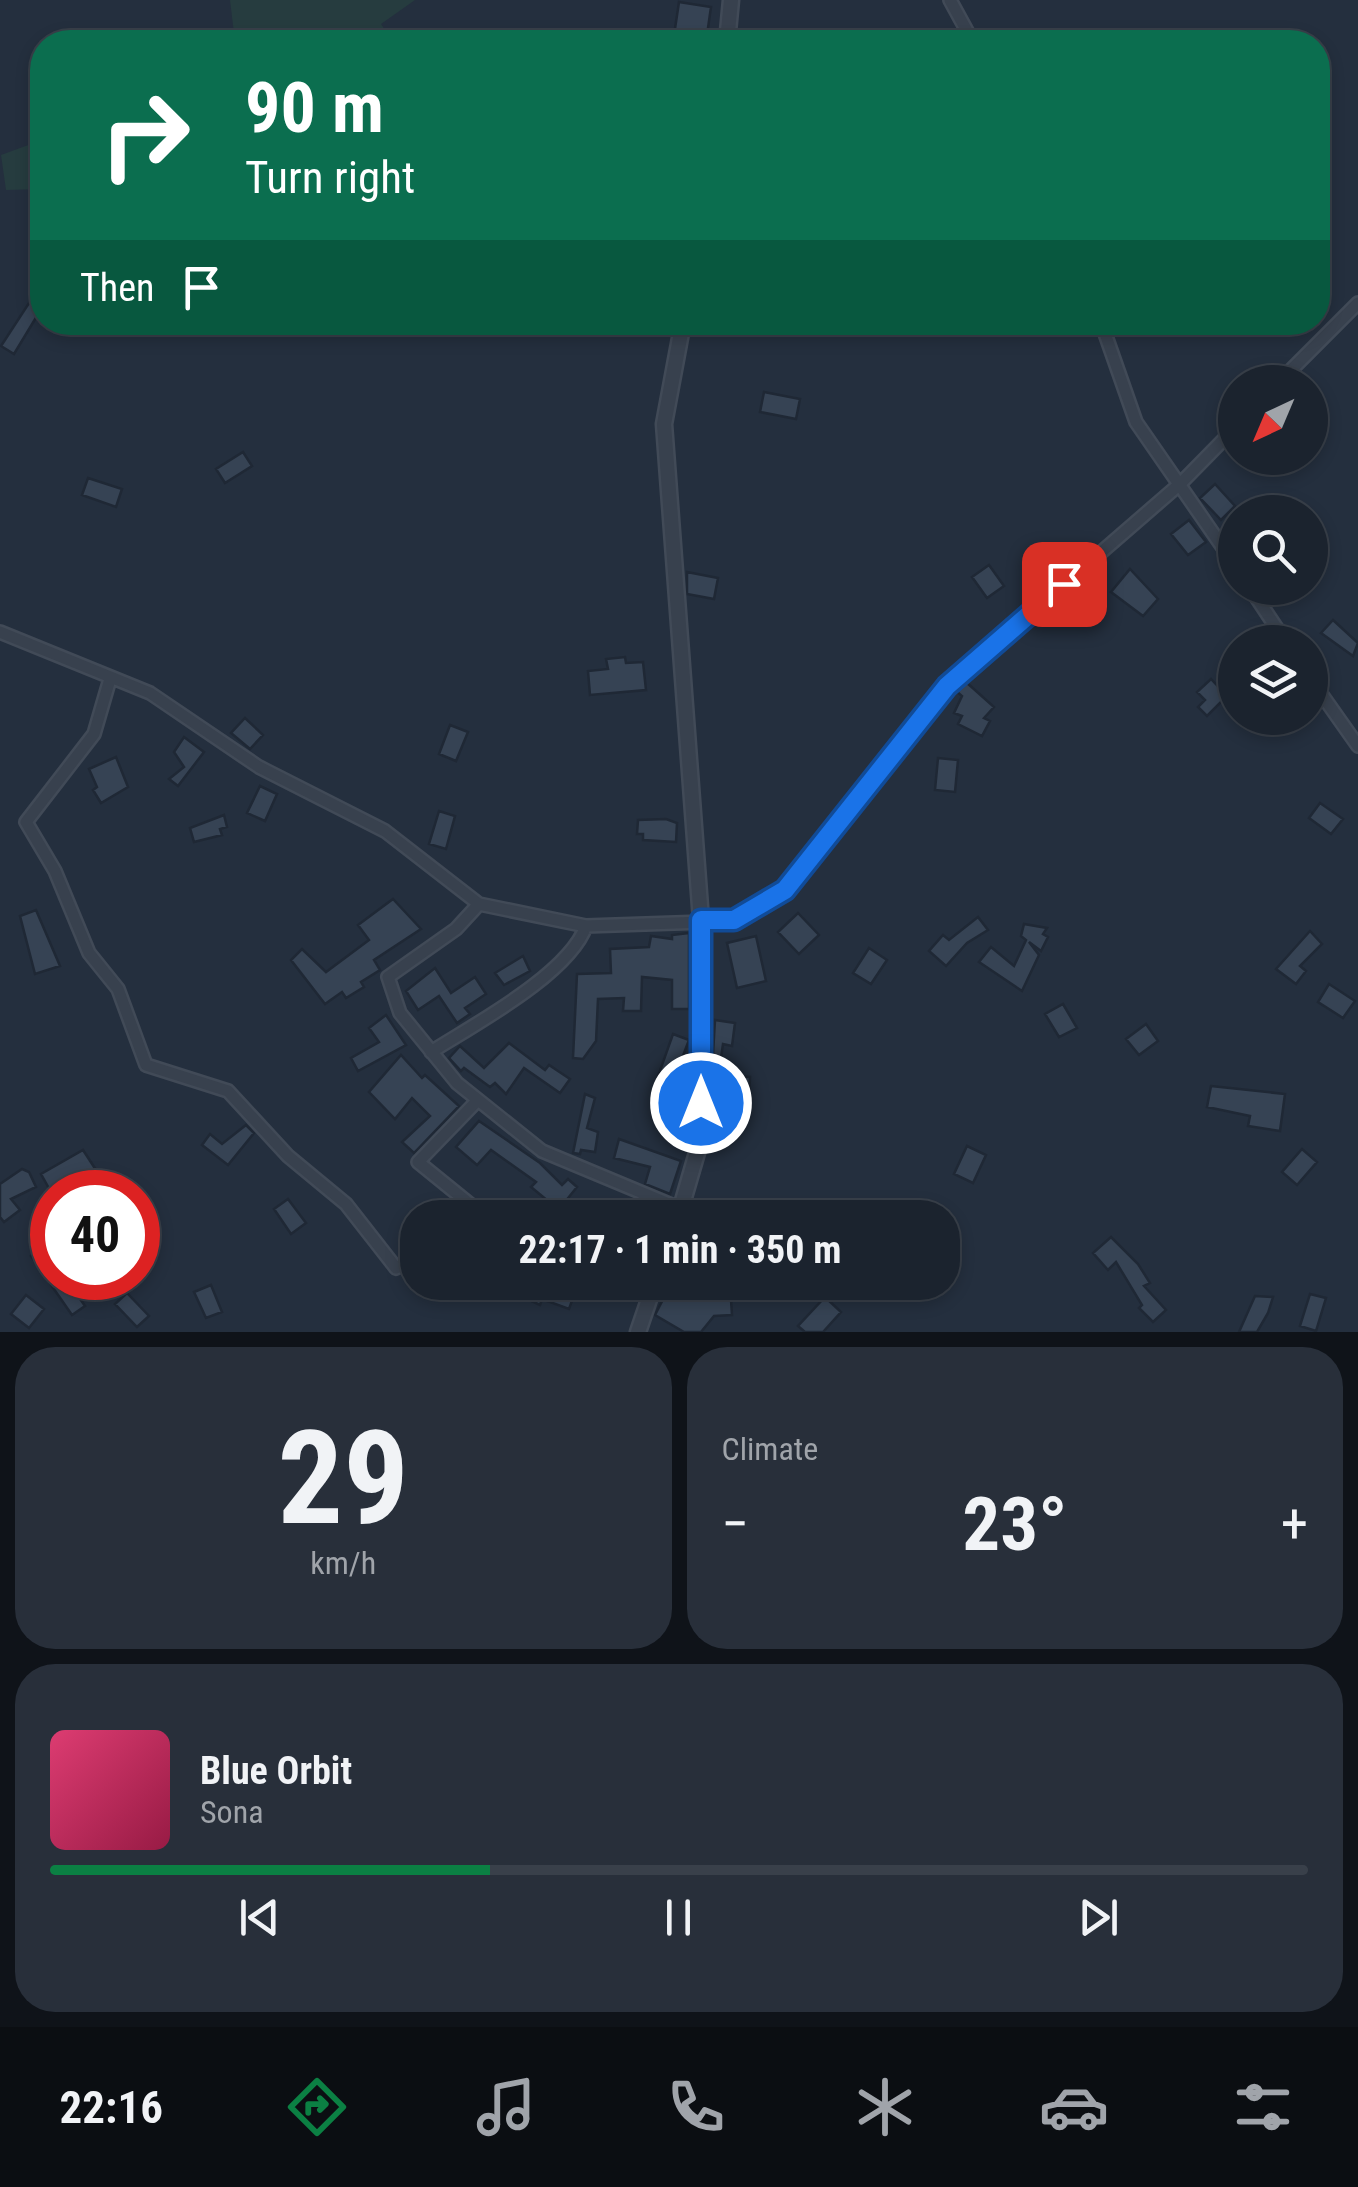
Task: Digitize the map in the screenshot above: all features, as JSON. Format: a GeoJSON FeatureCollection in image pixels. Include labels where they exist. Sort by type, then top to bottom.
{"type":"FeatureCollection","features":[{"type":"Feature","properties":{"kind":"street"},"geometry":{"type":"LineString","coordinates":[[728,30],[731,0]]}},
{"type":"Feature","properties":{"kind":"street"},"geometry":{"type":"LineString","coordinates":[[950,0],[966,30]]}},
{"type":"Feature","properties":{"kind":"street"},"geometry":{"type":"LineString","coordinates":[[1330,330],[1358,302]]}},
{"type":"Feature","properties":{"kind":"street"},"geometry":{"type":"LineString","coordinates":[[681,335],[664,424],[701,920],[701,1139],[683,1200]]}},
{"type":"Feature","properties":{"kind":"street"},"geometry":{"type":"LineString","coordinates":[[1106,335],[1136,422],[1218,539]]}},
{"type":"Feature","properties":{"kind":"street"},"geometry":{"type":"LineString","coordinates":[[1296,365],[1325,335]]}},
{"type":"Feature","properties":{"kind":"street"},"geometry":{"type":"LineString","coordinates":[[0,632],[150,694],[259,768],[385,831],[479,904],[586,926],[734,920],[785,890],[947,686],[1181,483],[1218,445]]}},
{"type":"Feature","properties":{"kind":"street"},"geometry":{"type":"LineString","coordinates":[[110,679],[94,734],[26,822],[55,871],[89,953],[118,989],[146,1065],[228,1091],[288,1156],[346,1204],[396,1268],[400,1266]]}},
{"type":"Feature","properties":{"kind":"street"},"geometry":{"type":"LineString","coordinates":[[1328,704],[1358,746]]}},
{"type":"Feature","properties":{"kind":"street"},"geometry":{"type":"LineString","coordinates":[[479,904],[456,928],[388,977],[400,1013],[478,1100],[542,1151],[656,1200]]}},
{"type":"Feature","properties":{"kind":"street"},"geometry":{"type":"LineString","coordinates":[[432,1052],[536,980],[580,944],[586,926]]}},
{"type":"Feature","properties":{"kind":"street"},"geometry":{"type":"LineString","coordinates":[[465,1200],[418,1162],[478,1100]]}},
{"type":"Feature","properties":{"kind":"street"},"geometry":{"type":"LineString","coordinates":[[644,1200],[649,1196]]}},
{"type":"Feature","properties":{"kind":"street"},"geometry":{"type":"LineString","coordinates":[[638,1332],[649,1300]]}},
{"type":"Feature","properties":{"kind":"green space"},"geometry":{"type":"Polygon","coordinates":[[[230,0],[415,0],[381,24],[385,30],[234,30],[230,0]]]}},
{"type":"Feature","properties":{"kind":"green space"},"geometry":{"type":"Polygon","coordinates":[[[30,144],[30,189],[6,190],[1,155],[30,144]]]}},
{"type":"Feature","properties":{"kind":"building"},"geometry":{"type":"Polygon","coordinates":[[[679,2],[711,7],[708,30],[675,30],[679,2]]]}},
{"type":"Feature","properties":{"kind":"building"},"geometry":{"type":"Polygon","coordinates":[[[29,303],[30,328],[14,354],[1,346],[29,303]]]}},
{"type":"Feature","properties":{"kind":"building"},"geometry":{"type":"Polygon","coordinates":[[[764,392],[800,399],[796,419],[760,412],[764,392]]]}},
{"type":"Feature","properties":{"kind":"building"},"geometry":{"type":"Polygon","coordinates":[[[243,452],[252,466],[225,483],[216,469],[243,452]]]}},
{"type":"Feature","properties":{"kind":"building"},"geometry":{"type":"Polygon","coordinates":[[[88,478],[122,489],[116,507],[82,495],[88,478]]]}},
{"type":"Feature","properties":{"kind":"building"},"geometry":{"type":"Polygon","coordinates":[[[1215,484],[1225,495],[1218,495],[1218,517],[1200,498],[1215,484]]]}},
{"type":"Feature","properties":{"kind":"building"},"geometry":{"type":"Polygon","coordinates":[[[1189,520],[1206,542],[1188,555],[1171,534],[1189,520]]]}},
{"type":"Feature","properties":{"kind":"building"},"geometry":{"type":"Polygon","coordinates":[[[989,565],[1004,586],[987,598],[972,577],[989,565]]]}},
{"type":"Feature","properties":{"kind":"building"},"geometry":{"type":"Polygon","coordinates":[[[1130,569],[1158,599],[1143,616],[1111,592],[1130,569]]]}},
{"type":"Feature","properties":{"kind":"building"},"geometry":{"type":"Polygon","coordinates":[[[687,572],[718,578],[714,599],[687,594],[687,572]]]}},
{"type":"Feature","properties":{"kind":"building"},"geometry":{"type":"Polygon","coordinates":[[[1333,620],[1358,643],[1353,656],[1328,638],[1328,625],[1333,620]]]}},
{"type":"Feature","properties":{"kind":"building"},"geometry":{"type":"Polygon","coordinates":[[[625,657],[626,663],[643,662],[646,690],[590,695],[588,671],[608,669],[606,659],[625,657]]]}},
{"type":"Feature","properties":{"kind":"building"},"geometry":{"type":"Polygon","coordinates":[[[1211,679],[1218,686],[1218,705],[1207,716],[1198,707],[1205,700],[1197,692],[1211,679]]]}},
{"type":"Feature","properties":{"kind":"building"},"geometry":{"type":"Polygon","coordinates":[[[966,682],[994,707],[984,718],[990,721],[982,736],[958,724],[962,716],[954,713],[962,696],[956,691],[966,682]]]}},
{"type":"Feature","properties":{"kind":"building"},"geometry":{"type":"Polygon","coordinates":[[[245,718],[263,735],[250,749],[231,733],[245,718]]]}},
{"type":"Feature","properties":{"kind":"building"},"geometry":{"type":"Polygon","coordinates":[[[450,725],[468,732],[456,761],[439,754],[450,725]]]}},
{"type":"Feature","properties":{"kind":"building"},"geometry":{"type":"Polygon","coordinates":[[[184,737],[204,752],[178,786],[169,779],[184,767],[174,752],[184,737]]]}},
{"type":"Feature","properties":{"kind":"building"},"geometry":{"type":"Polygon","coordinates":[[[116,757],[128,787],[101,803],[93,790],[97,787],[89,769],[116,757]]]}},
{"type":"Feature","properties":{"kind":"building"},"geometry":{"type":"Polygon","coordinates":[[[938,758],[958,760],[955,792],[935,790],[938,758]]]}},
{"type":"Feature","properties":{"kind":"building"},"geometry":{"type":"Polygon","coordinates":[[[260,786],[277,794],[265,821],[247,813],[260,786]]]}},
{"type":"Feature","properties":{"kind":"building"},"geometry":{"type":"Polygon","coordinates":[[[1320,803],[1343,819],[1331,834],[1309,818],[1320,803]]]}},
{"type":"Feature","properties":{"kind":"building"},"geometry":{"type":"Polygon","coordinates":[[[439,811],[455,816],[446,849],[429,844],[439,811]]]}},
{"type":"Feature","properties":{"kind":"building"},"geometry":{"type":"Polygon","coordinates":[[[224,815],[227,827],[220,829],[222,835],[194,842],[190,828],[224,815]]]}},
{"type":"Feature","properties":{"kind":"building"},"geometry":{"type":"Polygon","coordinates":[[[666,819],[677,823],[676,842],[643,840],[643,834],[637,834],[638,820],[666,819]]]}},
{"type":"Feature","properties":{"kind":"building"},"geometry":{"type":"Polygon","coordinates":[[[393,899],[421,929],[374,960],[380,970],[361,982],[364,987],[346,998],[342,992],[325,1004],[291,960],[302,949],[326,972],[369,940],[358,925],[393,899]]]}},
{"type":"Feature","properties":{"kind":"building"},"geometry":{"type":"Polygon","coordinates":[[[36,910],[60,966],[35,974],[20,916],[36,910]]]}},
{"type":"Feature","properties":{"kind":"building"},"geometry":{"type":"Polygon","coordinates":[[[798,913],[819,935],[799,954],[778,932],[798,913]]]}},
{"type":"Feature","properties":{"kind":"building"},"geometry":{"type":"Polygon","coordinates":[[[978,917],[988,930],[967,943],[946,966],[929,951],[943,935],[949,940],[978,917]]]}},
{"type":"Feature","properties":{"kind":"building"},"geometry":{"type":"Polygon","coordinates":[[[1024,924],[1047,928],[1043,934],[1048,937],[1041,951],[1029,942],[1039,955],[1022,991],[979,962],[991,947],[1014,966],[1026,940],[1021,936],[1024,924]]]}},
{"type":"Feature","properties":{"kind":"building"},"geometry":{"type":"Polygon","coordinates":[[[1310,931],[1322,944],[1300,966],[1306,971],[1296,984],[1276,969],[1310,931]]]}},
{"type":"Feature","properties":{"kind":"building"},"geometry":{"type":"Polygon","coordinates":[[[689,933],[689,1009],[672,1009],[672,980],[642,977],[641,1011],[623,1011],[624,998],[598,999],[596,1041],[583,1059],[573,1058],[577,974],[611,973],[610,949],[649,947],[651,936],[672,939],[672,935],[689,933]]]}},
{"type":"Feature","properties":{"kind":"building"},"geometry":{"type":"Polygon","coordinates":[[[756,936],[766,981],[737,988],[727,943],[756,936]]]}},
{"type":"Feature","properties":{"kind":"building"},"geometry":{"type":"Polygon","coordinates":[[[869,948],[887,960],[871,984],[853,973],[869,948]]]}},
{"type":"Feature","properties":{"kind":"building"},"geometry":{"type":"Polygon","coordinates":[[[523,956],[530,971],[504,985],[495,973],[523,956]]]}},
{"type":"Feature","properties":{"kind":"building"},"geometry":{"type":"Polygon","coordinates":[[[435,968],[451,993],[475,977],[486,994],[465,1008],[470,1014],[457,1023],[439,996],[418,1010],[406,991],[435,968]]]}},
{"type":"Feature","properties":{"kind":"building"},"geometry":{"type":"Polygon","coordinates":[[[1329,984],[1355,1001],[1343,1018],[1318,1002],[1329,984]]]}},
{"type":"Feature","properties":{"kind":"building"},"geometry":{"type":"Polygon","coordinates":[[[1063,1004],[1077,1028],[1059,1037],[1045,1014],[1063,1004]]]}},
{"type":"Feature","properties":{"kind":"building"},"geometry":{"type":"Polygon","coordinates":[[[386,1015],[406,1045],[358,1071],[351,1058],[379,1042],[369,1028],[386,1015]]]}},
{"type":"Feature","properties":{"kind":"building"},"geometry":{"type":"Polygon","coordinates":[[[715,1020],[735,1023],[732,1046],[723,1044],[719,1072],[712,1071],[715,1020]]]}},
{"type":"Feature","properties":{"kind":"building"},"geometry":{"type":"Polygon","coordinates":[[[1146,1024],[1158,1041],[1139,1055],[1126,1039],[1146,1024]]]}},
{"type":"Feature","properties":{"kind":"building"},"geometry":{"type":"Polygon","coordinates":[[[673,1034],[689,1040],[681,1061],[690,1067],[680,1090],[657,1079],[673,1034]]]}},
{"type":"Feature","properties":{"kind":"building"},"geometry":{"type":"Polygon","coordinates":[[[509,1043],[545,1070],[549,1065],[570,1079],[560,1093],[524,1068],[506,1094],[495,1083],[490,1087],[464,1068],[461,1071],[449,1058],[460,1046],[484,1068],[509,1043]]]}},
{"type":"Feature","properties":{"kind":"building"},"geometry":{"type":"Polygon","coordinates":[[[401,1055],[422,1078],[425,1075],[459,1106],[414,1153],[402,1142],[430,1116],[412,1098],[395,1119],[369,1092],[401,1055]]]}},
{"type":"Feature","properties":{"kind":"building"},"geometry":{"type":"Polygon","coordinates":[[[723,1075],[750,1077],[749,1096],[722,1095],[723,1075]]]}},
{"type":"Feature","properties":{"kind":"building"},"geometry":{"type":"Polygon","coordinates":[[[1211,1086],[1285,1094],[1280,1131],[1248,1126],[1250,1116],[1207,1107],[1211,1086]]]}},
{"type":"Feature","properties":{"kind":"building"},"geometry":{"type":"Polygon","coordinates":[[[585,1094],[595,1098],[587,1128],[598,1132],[595,1152],[573,1153],[585,1094]]]}},
{"type":"Feature","properties":{"kind":"building"},"geometry":{"type":"Polygon","coordinates":[[[479,1121],[540,1163],[562,1185],[568,1179],[577,1187],[567,1200],[547,1200],[531,1187],[536,1182],[491,1150],[477,1165],[456,1147],[479,1121]]]}},
{"type":"Feature","properties":{"kind":"building"},"geometry":{"type":"Polygon","coordinates":[[[246,1125],[254,1133],[228,1165],[202,1145],[210,1134],[222,1144],[246,1125]]]}},
{"type":"Feature","properties":{"kind":"building"},"geometry":{"type":"Polygon","coordinates":[[[619,1139],[681,1161],[670,1194],[645,1184],[650,1167],[614,1158],[619,1139]]]}},
{"type":"Feature","properties":{"kind":"building"},"geometry":{"type":"Polygon","coordinates":[[[967,1146],[986,1155],[973,1183],[954,1174],[967,1146]]]}},
{"type":"Feature","properties":{"kind":"building"},"geometry":{"type":"Polygon","coordinates":[[[1302,1149],[1317,1162],[1297,1185],[1282,1172],[1302,1149]]]}},
{"type":"Feature","properties":{"kind":"building"},"geometry":{"type":"Polygon","coordinates":[[[83,1150],[96,1170],[48,1170],[83,1150]]]}},
{"type":"Feature","properties":{"kind":"building"},"geometry":{"type":"Polygon","coordinates":[[[22,1169],[30,1174],[30,1190],[11,1199],[20,1210],[4,1222],[0,1217],[0,1184],[22,1169]]]}},
{"type":"Feature","properties":{"kind":"building"},"geometry":{"type":"Polygon","coordinates":[[[288,1199],[306,1223],[291,1234],[274,1209],[288,1199]]]}},
{"type":"Feature","properties":{"kind":"building"},"geometry":{"type":"Polygon","coordinates":[[[1111,1237],[1138,1264],[1150,1283],[1144,1286],[1166,1310],[1153,1322],[1139,1308],[1142,1305],[1116,1262],[1108,1270],[1093,1253],[1111,1237]]]}},
{"type":"Feature","properties":{"kind":"building"},"geometry":{"type":"Polygon","coordinates":[[[211,1285],[222,1312],[206,1318],[194,1292],[211,1285]]]}},
{"type":"Feature","properties":{"kind":"building"},"geometry":{"type":"Polygon","coordinates":[[[1310,1294],[1326,1298],[1316,1331],[1300,1326],[1310,1294]]]}},
{"type":"Feature","properties":{"kind":"building"},"geometry":{"type":"Polygon","coordinates":[[[26,1295],[44,1309],[29,1328],[11,1314],[26,1295]]]}},
{"type":"Feature","properties":{"kind":"building"},"geometry":{"type":"Polygon","coordinates":[[[1255,1296],[1273,1297],[1268,1313],[1257,1332],[1239,1332],[1255,1296]]]}},
{"type":"Feature","properties":{"kind":"building"},"geometry":{"type":"Polygon","coordinates":[[[62,1300],[81,1300],[85,1306],[72,1315],[62,1300]]]}},
{"type":"Feature","properties":{"kind":"building"},"geometry":{"type":"Polygon","coordinates":[[[134,1300],[149,1316],[137,1327],[115,1304],[134,1300]]]}},
{"type":"Feature","properties":{"kind":"building"},"geometry":{"type":"Polygon","coordinates":[[[545,1300],[572,1300],[569,1309],[545,1300]]]}},
{"type":"Feature","properties":{"kind":"building"},"geometry":{"type":"Polygon","coordinates":[[[663,1300],[731,1300],[732,1315],[714,1316],[701,1332],[684,1332],[655,1315],[663,1300]]]}},
{"type":"Feature","properties":{"kind":"building"},"geometry":{"type":"Polygon","coordinates":[[[822,1300],[828,1300],[841,1312],[823,1332],[805,1332],[798,1326],[822,1300]]]}},
{"type":"Feature","properties":{"kind":"route"},"geometry":{"type":"LineString","coordinates":[[701,1103],[701,920],[734,920],[752,914],[785,890],[806,869],[947,686],[1064,584]]}}]}
